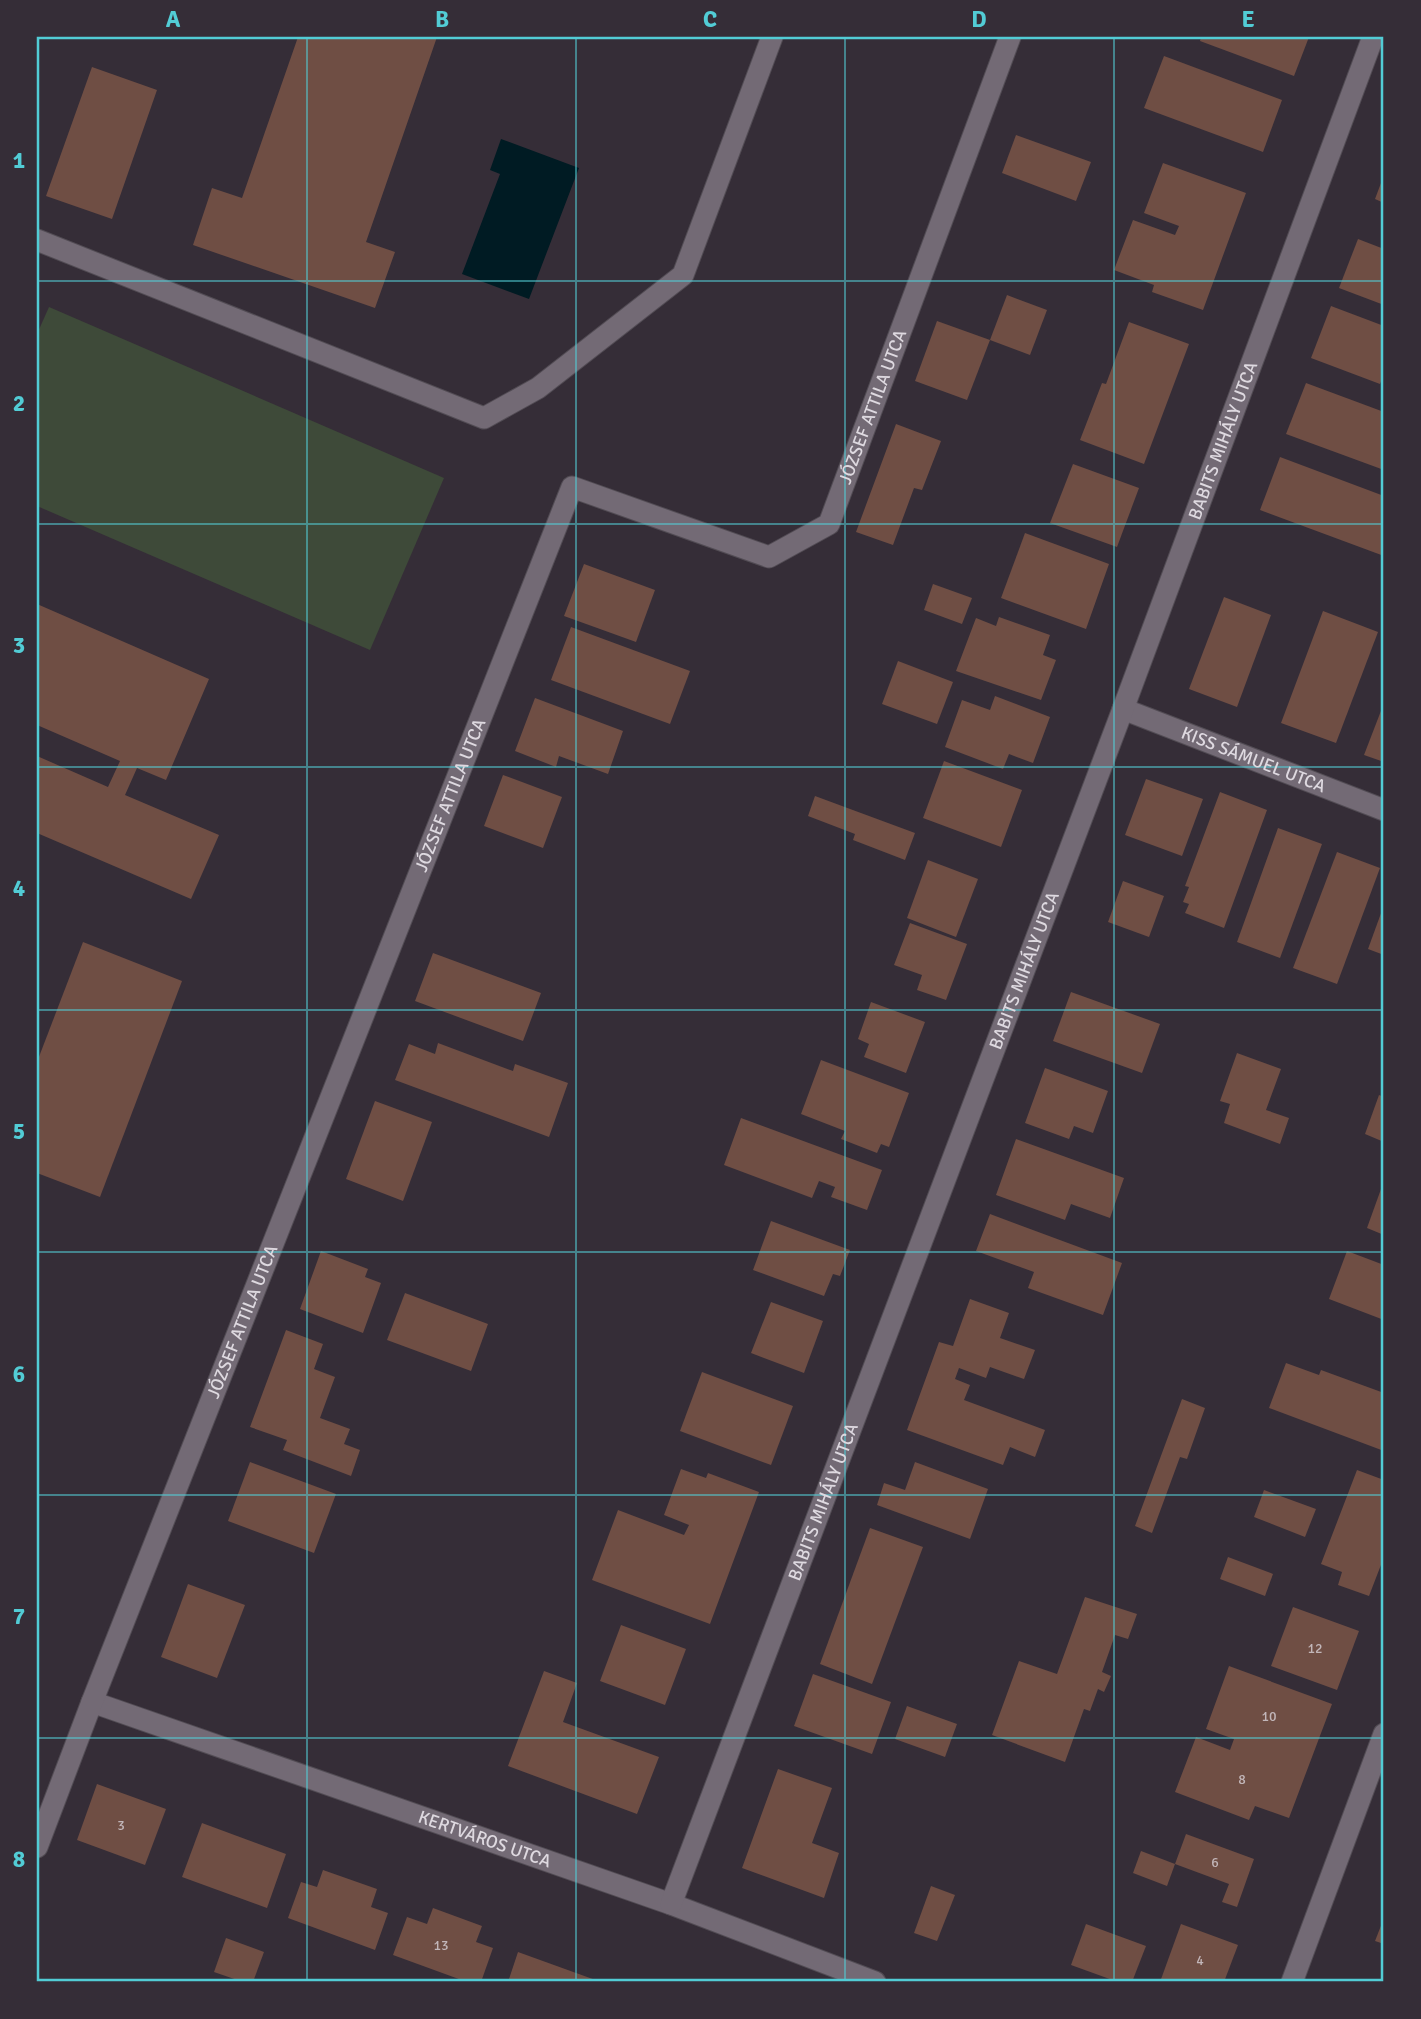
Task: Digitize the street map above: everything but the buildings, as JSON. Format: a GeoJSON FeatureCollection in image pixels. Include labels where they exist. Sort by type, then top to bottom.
{"type":"FeatureCollection","features":[{"type":"Feature","properties":{"kind":"street"},"geometry":{"type":"LineString","coordinates":[[37,240],[484,418],[538,388],[683,275],[772,37]]}},
{"type":"Feature","properties":{"kind":"street","name":"JÓZSEF ATTILA UTCA"},"geometry":{"type":"LineString","coordinates":[[37,1847],[572,486],[769,557],[829,524],[1010,37]]}},
{"type":"Feature","properties":{"kind":"street","name":"BABITS MIHÁLY UTCA"},"geometry":{"type":"LineString","coordinates":[[671,1904],[1373,37]]}},
{"type":"Feature","properties":{"kind":"street","name":"KISS SÁMUEL UTCA"},"geometry":{"type":"LineString","coordinates":[[1122,709],[1384,810]]}},
{"type":"Feature","properties":{"kind":"street","name":"KERTVÁROS UTCA"},"geometry":{"type":"LineString","coordinates":[[92,1702],[671,1904],[875,1982]]}},
{"type":"Feature","properties":{"kind":"street"},"geometry":{"type":"LineString","coordinates":[[1292,1982],[1384,1734]]}},
{"type":"Feature","properties":{"kind":"green space"},"geometry":{"type":"Polygon","coordinates":[[[49,307],[444,478],[370,650],[37,506],[37,334],[49,307]]]}},
{"type":"Feature","properties":{"kind":"water"},"geometry":{"type":"Polygon","coordinates":[[[501,139],[579,168],[529,299],[462,274],[500,174],[490,170],[501,139]]]}}]}
